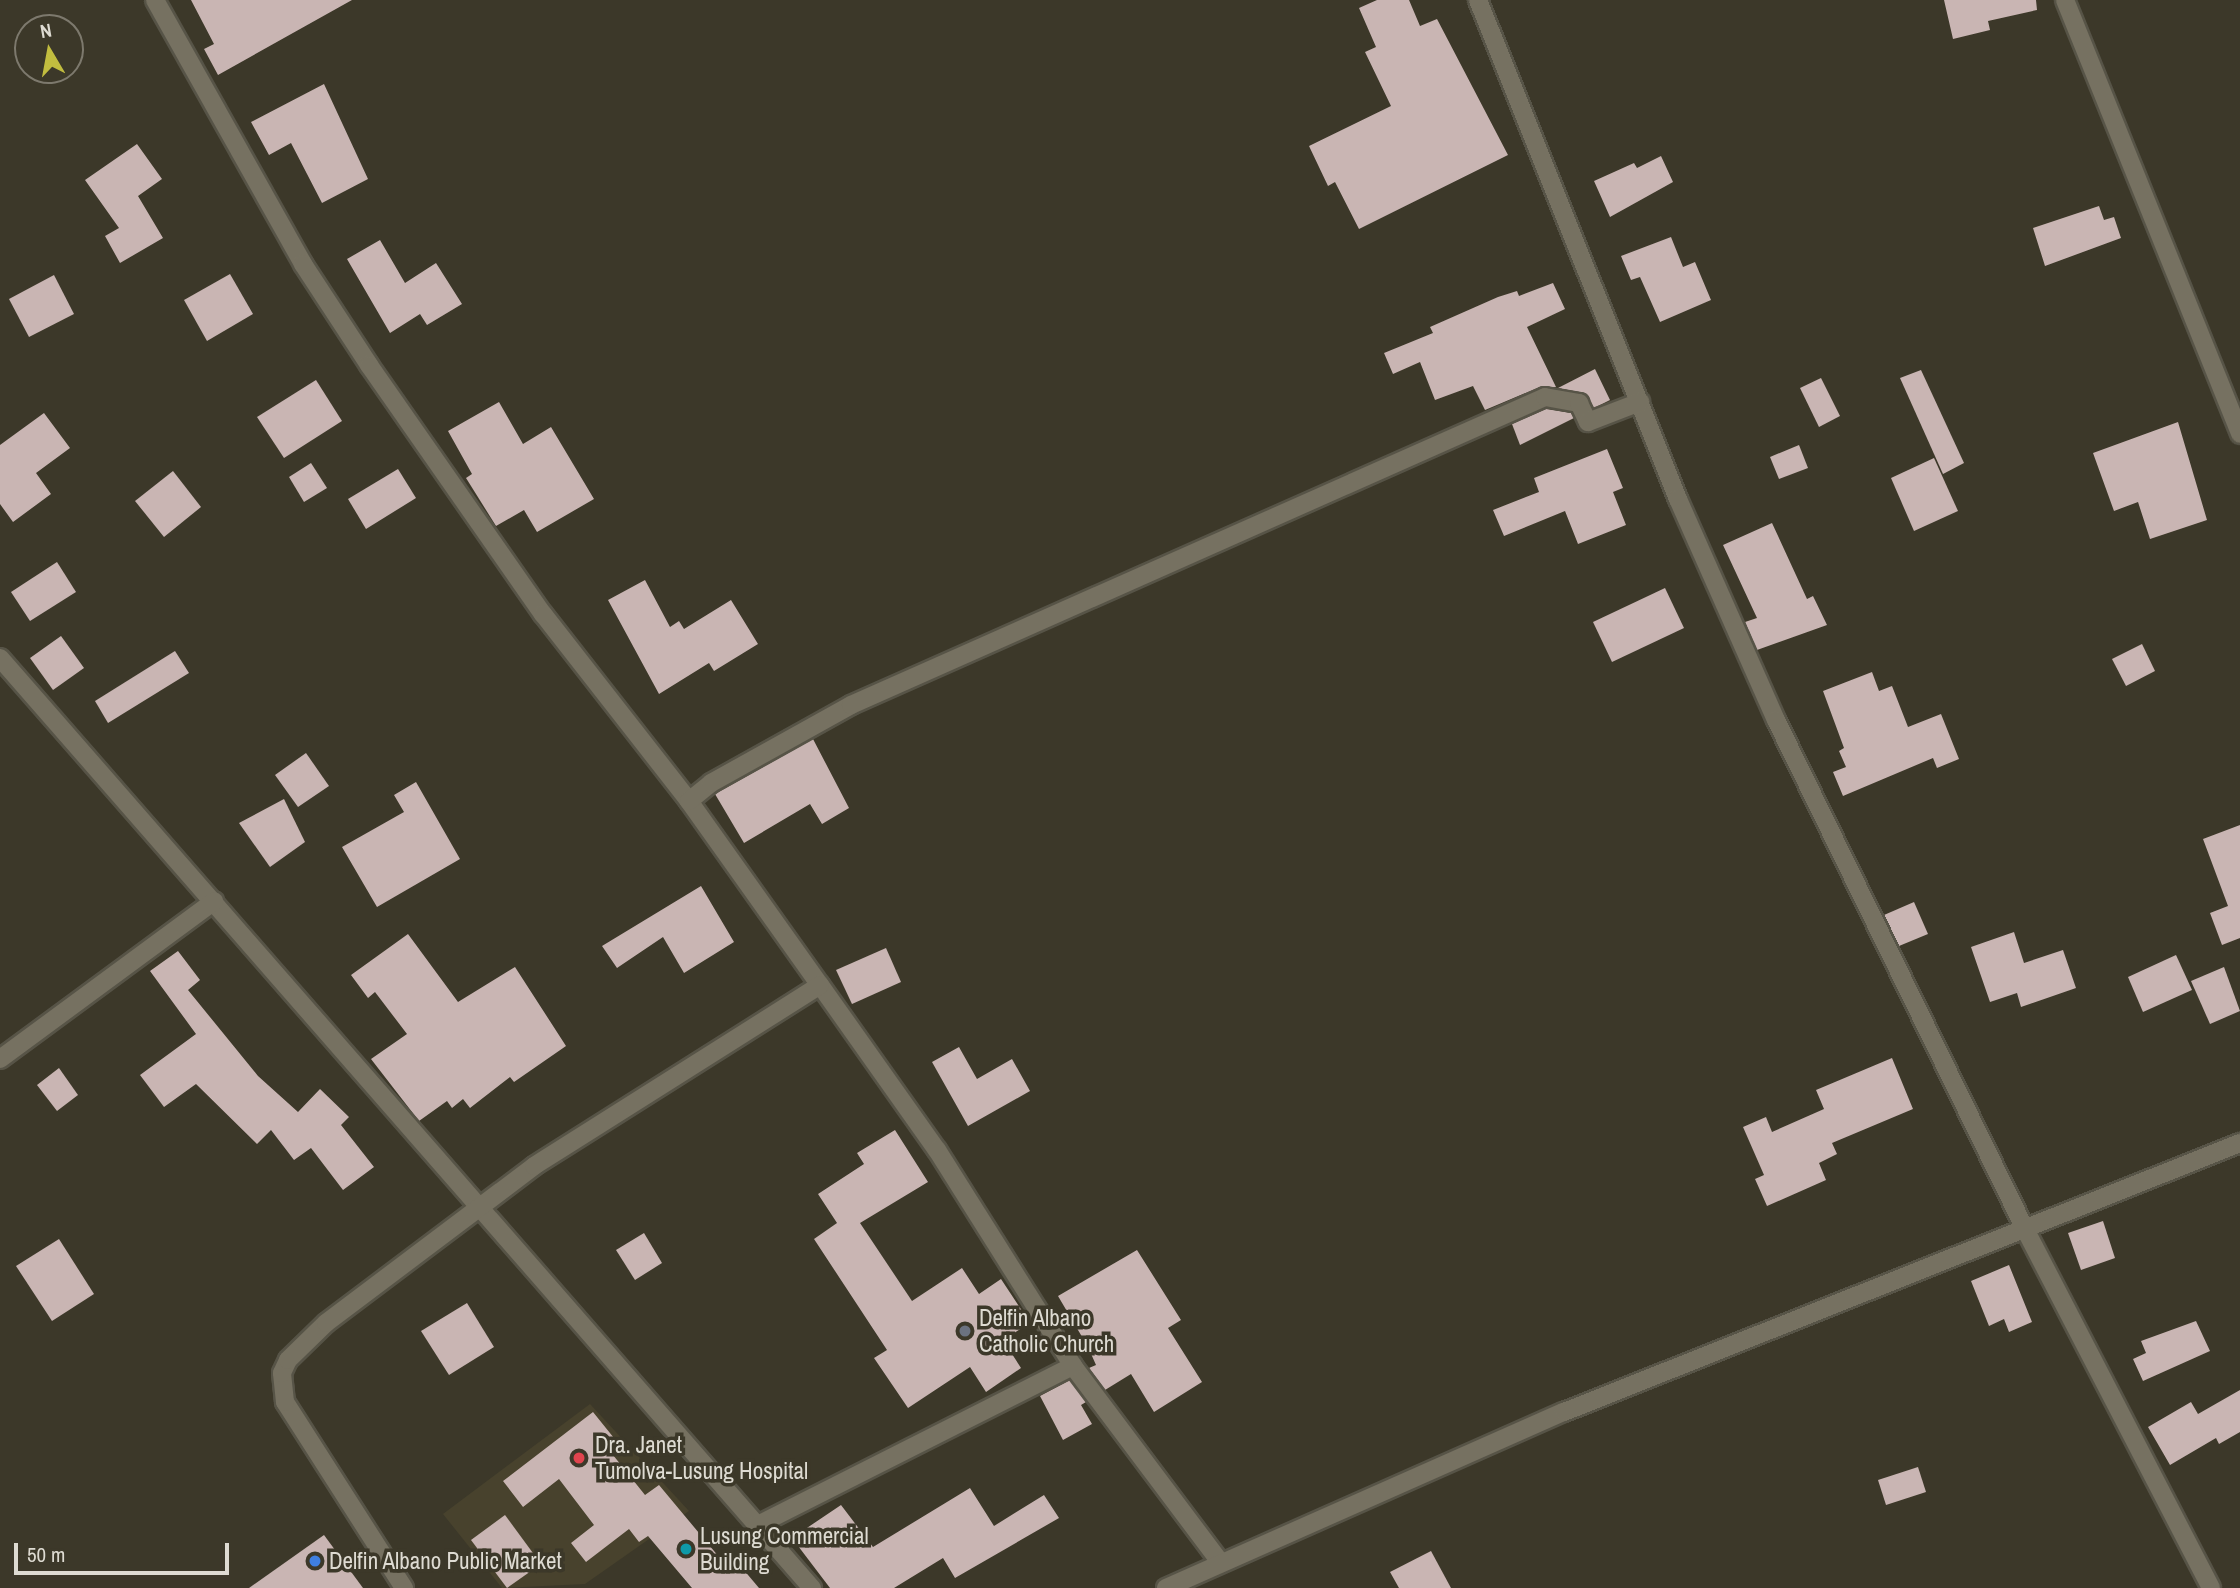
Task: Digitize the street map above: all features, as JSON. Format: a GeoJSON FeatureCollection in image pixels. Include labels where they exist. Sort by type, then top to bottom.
{"type":"FeatureCollection","features":[{"type":"Feature","properties":{"kind":"street"},"geometry":{"type":"LineString","coordinates":[[155,0],[303,264],[369,365],[543,614],[689,801],[820,985],[937,1150],[1073,1366],[1221,1563]]}},
{"type":"Feature","properties":{"kind":"street"},"geometry":{"type":"LineString","coordinates":[[1478,0],[1640,402],[1776,720],[2026,1231],[2211,1588]]}},
{"type":"Feature","properties":{"kind":"street"},"geometry":{"type":"LineString","coordinates":[[2065,0],[2240,434]]}},
{"type":"Feature","properties":{"kind":"street"},"geometry":{"type":"LineString","coordinates":[[689,801],[711,783],[851,705],[1545,397],[1579,403],[1588,422],[1640,402]]}},
{"type":"Feature","properties":{"kind":"street"},"geometry":{"type":"LineString","coordinates":[[0,658],[813,1588]]}},
{"type":"Feature","properties":{"kind":"street"},"geometry":{"type":"LineString","coordinates":[[0,1059],[214,901]]}},
{"type":"Feature","properties":{"kind":"street"},"geometry":{"type":"LineString","coordinates":[[404,1588],[285,1402],[282,1373],[288,1360],[326,1323],[534,1166],[820,985]]}},
{"type":"Feature","properties":{"kind":"street"},"geometry":{"type":"LineString","coordinates":[[1166,1588],[1564,1412],[2026,1231],[2240,1143]]}},
{"type":"Feature","properties":{"kind":"street"},"geometry":{"type":"LineString","coordinates":[[758,1525],[1073,1366]]}},
{"type":"Feature","properties":{"kind":"shaded area","name":"Dra. Janet Tumolva-Lusung Hospital"},"geometry":{"type":"Polygon","coordinates":[[[590,1404],[689,1511],[585,1584],[502,1588],[443,1514],[590,1404]]]}},
{"type":"Feature","properties":{"kind":"building"},"geometry":{"type":"Polygon","coordinates":[[[191,0],[352,0],[218,75],[204,49],[214,44],[191,0]]]}},
{"type":"Feature","properties":{"kind":"building"},"geometry":{"type":"Polygon","coordinates":[[[1377,0],[1409,0],[1420,26],[1437,19],[1508,155],[1359,229],[1335,182],[1328,186],[1309,146],[1391,106],[1365,52],[1376,47],[1359,8],[1377,0]]]}},
{"type":"Feature","properties":{"kind":"building"},"geometry":{"type":"Polygon","coordinates":[[[1944,0],[2036,0],[2037,10],[1988,21],[1990,30],[1953,39],[1944,0]]]}},
{"type":"Feature","properties":{"kind":"building"},"geometry":{"type":"Polygon","coordinates":[[[324,84],[368,179],[322,203],[291,143],[269,155],[251,122],[324,84]]]}},
{"type":"Feature","properties":{"kind":"building"},"geometry":{"type":"Polygon","coordinates":[[[137,144],[162,179],[138,196],[163,238],[120,263],[105,236],[119,228],[85,180],[137,144]]]}},
{"type":"Feature","properties":{"kind":"building"},"geometry":{"type":"Polygon","coordinates":[[[1661,156],[1673,182],[1610,217],[1594,181],[1634,163],[1637,168],[1661,156]]]}},
{"type":"Feature","properties":{"kind":"building"},"geometry":{"type":"Polygon","coordinates":[[[2099,206],[2104,220],[2114,217],[2121,238],[2045,266],[2033,228],[2099,206]]]}},
{"type":"Feature","properties":{"kind":"building"},"geometry":{"type":"Polygon","coordinates":[[[1671,237],[1683,267],[1695,262],[1711,300],[1660,322],[1640,277],[1631,280],[1621,256],[1671,237]]]}},
{"type":"Feature","properties":{"kind":"building"},"geometry":{"type":"Polygon","coordinates":[[[380,240],[405,283],[436,263],[462,304],[427,325],[420,314],[390,333],[347,259],[380,240]]]}},
{"type":"Feature","properties":{"kind":"building"},"geometry":{"type":"Polygon","coordinates":[[[230,274],[253,314],[207,341],[184,300],[230,274]]]}},
{"type":"Feature","properties":{"kind":"building"},"geometry":{"type":"Polygon","coordinates":[[[54,275],[74,314],[29,337],[9,299],[54,275]]]}},
{"type":"Feature","properties":{"kind":"building"},"geometry":{"type":"Polygon","coordinates":[[[1553,283],[1565,309],[1527,327],[1556,387],[1540,387],[1485,410],[1473,386],[1435,400],[1420,362],[1393,374],[1384,353],[1433,333],[1430,327],[1498,297],[1517,291],[1519,296],[1553,283]]]}},
{"type":"Feature","properties":{"kind":"building"},"geometry":{"type":"Polygon","coordinates":[[[1595,369],[1610,400],[1594,408],[1585,394],[1558,388],[1595,369]]]}},
{"type":"Feature","properties":{"kind":"building"},"geometry":{"type":"Polygon","coordinates":[[[1921,370],[1964,463],[1943,474],[1900,378],[1921,370]]]}},
{"type":"Feature","properties":{"kind":"building"},"geometry":{"type":"Polygon","coordinates":[[[1821,378],[1840,416],[1819,427],[1800,388],[1821,378]]]}},
{"type":"Feature","properties":{"kind":"building"},"geometry":{"type":"Polygon","coordinates":[[[316,380],[342,421],[284,458],[257,417],[316,380]]]}},
{"type":"Feature","properties":{"kind":"building"},"geometry":{"type":"Polygon","coordinates":[[[499,402],[523,444],[551,427],[594,499],[537,532],[524,510],[496,526],[466,478],[472,474],[448,431],[499,402]]]}},
{"type":"Feature","properties":{"kind":"building"},"geometry":{"type":"Polygon","coordinates":[[[1546,409],[1571,413],[1574,418],[1520,445],[1512,424],[1546,409]]]}},
{"type":"Feature","properties":{"kind":"building"},"geometry":{"type":"Polygon","coordinates":[[[44,413],[70,448],[36,473],[51,494],[13,522],[0,504],[0,445],[44,413]]]}},
{"type":"Feature","properties":{"kind":"building"},"geometry":{"type":"Polygon","coordinates":[[[2178,422],[2207,520],[2150,539],[2138,502],[2114,511],[2093,453],[2178,422]]]}},
{"type":"Feature","properties":{"kind":"building"},"geometry":{"type":"Polygon","coordinates":[[[1799,445],[1808,468],[1779,479],[1770,457],[1799,445]]]}},
{"type":"Feature","properties":{"kind":"building"},"geometry":{"type":"Polygon","coordinates":[[[1607,449],[1623,488],[1613,492],[1626,525],[1578,544],[1565,511],[1504,536],[1493,510],[1539,492],[1534,478],[1607,449]]]}},
{"type":"Feature","properties":{"kind":"building"},"geometry":{"type":"Polygon","coordinates":[[[1934,458],[1958,511],[1914,531],[1891,478],[1934,458]]]}},
{"type":"Feature","properties":{"kind":"building"},"geometry":{"type":"Polygon","coordinates":[[[311,463],[327,488],[304,502],[289,477],[311,463]]]}},
{"type":"Feature","properties":{"kind":"building"},"geometry":{"type":"Polygon","coordinates":[[[398,469],[416,498],[366,529],[348,499],[398,469]]]}},
{"type":"Feature","properties":{"kind":"building"},"geometry":{"type":"Polygon","coordinates":[[[173,471],[201,507],[164,537],[135,501],[173,471]]]}},
{"type":"Feature","properties":{"kind":"building"},"geometry":{"type":"Polygon","coordinates":[[[1772,523],[1807,599],[1813,596],[1827,625],[1757,650],[1745,622],[1757,618],[1723,545],[1772,523]]]}},
{"type":"Feature","properties":{"kind":"building"},"geometry":{"type":"Polygon","coordinates":[[[57,562],[76,592],[30,621],[11,592],[57,562]]]}},
{"type":"Feature","properties":{"kind":"building"},"geometry":{"type":"Polygon","coordinates":[[[645,580],[670,627],[679,621],[684,629],[731,600],[758,644],[714,671],[709,663],[659,694],[608,600],[645,580]]]}},
{"type":"Feature","properties":{"kind":"building"},"geometry":{"type":"Polygon","coordinates":[[[1665,588],[1684,628],[1612,662],[1593,622],[1665,588]]]}},
{"type":"Feature","properties":{"kind":"building"},"geometry":{"type":"Polygon","coordinates":[[[61,636],[84,668],[53,690],[30,658],[61,636]]]}},
{"type":"Feature","properties":{"kind":"building"},"geometry":{"type":"Polygon","coordinates":[[[2142,644],[2155,671],[2126,686],[2112,659],[2142,644]]]}},
{"type":"Feature","properties":{"kind":"building"},"geometry":{"type":"Polygon","coordinates":[[[175,651],[189,673],[108,723],[95,701],[175,651]]]}},
{"type":"Feature","properties":{"kind":"building"},"geometry":{"type":"Polygon","coordinates":[[[1872,672],[1879,691],[1892,686],[1908,727],[1941,714],[1959,759],[1937,768],[1933,758],[1843,796],[1833,772],[1846,767],[1839,751],[1844,748],[1823,691],[1872,672]]]}},
{"type":"Feature","properties":{"kind":"building"},"geometry":{"type":"Polygon","coordinates":[[[813,739],[849,808],[822,824],[810,804],[744,843],[715,794],[813,739]]]}},
{"type":"Feature","properties":{"kind":"building"},"geometry":{"type":"Polygon","coordinates":[[[306,753],[329,786],[298,807],[275,775],[306,753]]]}},
{"type":"Feature","properties":{"kind":"building"},"geometry":{"type":"Polygon","coordinates":[[[416,782],[460,859],[377,907],[342,847],[404,812],[394,795],[416,782]]]}},
{"type":"Feature","properties":{"kind":"building"},"geometry":{"type":"Polygon","coordinates":[[[284,799],[305,842],[270,867],[239,823],[284,799]]]}},
{"type":"Feature","properties":{"kind":"building"},"geometry":{"type":"Polygon","coordinates":[[[2240,825],[2240,938],[2222,945],[2210,913],[2228,906],[2203,839],[2240,825]]]}},
{"type":"Feature","properties":{"kind":"building"},"geometry":{"type":"Polygon","coordinates":[[[701,886],[734,942],[684,973],[663,937],[617,968],[602,946],[701,886]]]}},
{"type":"Feature","properties":{"kind":"building"},"geometry":{"type":"Polygon","coordinates":[[[1914,902],[1928,934],[1899,946],[1884,915],[1914,902]]]}},
{"type":"Feature","properties":{"kind":"building"},"geometry":{"type":"Polygon","coordinates":[[[2014,932],[2024,963],[2063,950],[2076,988],[2021,1007],[2017,993],[1990,1002],[1971,947],[2014,932]]]}},
{"type":"Feature","properties":{"kind":"building"},"geometry":{"type":"Polygon","coordinates":[[[408,934],[458,1002],[515,967],[566,1046],[514,1082],[510,1077],[470,1108],[463,1099],[452,1108],[447,1101],[419,1121],[371,1059],[407,1034],[375,992],[368,998],[351,975],[408,934]]]}},
{"type":"Feature","properties":{"kind":"building"},"geometry":{"type":"Polygon","coordinates":[[[886,948],[901,982],[852,1004],[836,970],[886,948]]]}},
{"type":"Feature","properties":{"kind":"building"},"geometry":{"type":"Polygon","coordinates":[[[178,951],[200,980],[188,990],[258,1076],[298,1112],[320,1089],[349,1117],[341,1125],[374,1167],[343,1190],[311,1148],[294,1160],[271,1130],[257,1144],[196,1084],[164,1107],[140,1075],[196,1034],[150,971],[178,951]]]}},
{"type":"Feature","properties":{"kind":"building"},"geometry":{"type":"Polygon","coordinates":[[[2176,955],[2192,990],[2143,1012],[2128,977],[2176,955]]]}},
{"type":"Feature","properties":{"kind":"building"},"geometry":{"type":"Polygon","coordinates":[[[2224,967],[2240,1011],[2210,1024],[2191,981],[2224,967]]]}},
{"type":"Feature","properties":{"kind":"building"},"geometry":{"type":"Polygon","coordinates":[[[959,1047],[977,1079],[1012,1059],[1030,1091],[968,1126],[932,1062],[959,1047]]]}},
{"type":"Feature","properties":{"kind":"building"},"geometry":{"type":"Polygon","coordinates":[[[1892,1058],[1913,1109],[1832,1143],[1837,1154],[1819,1163],[1826,1180],[1767,1206],[1755,1179],[1764,1175],[1743,1127],[1766,1117],[1772,1132],[1824,1109],[1816,1090],[1892,1058]]]}},
{"type":"Feature","properties":{"kind":"building"},"geometry":{"type":"Polygon","coordinates":[[[59,1068],[78,1095],[57,1111],[37,1085],[59,1068]]]}},
{"type":"Feature","properties":{"kind":"building"},"geometry":{"type":"Polygon","coordinates":[[[895,1130],[928,1182],[860,1223],[912,1301],[962,1268],[979,1294],[1001,1279],[1030,1323],[1003,1340],[1021,1368],[986,1392],[970,1367],[908,1408],[874,1358],[887,1350],[814,1239],[837,1223],[818,1194],[864,1164],[857,1153],[895,1130]]]}},
{"type":"Feature","properties":{"kind":"building"},"geometry":{"type":"Polygon","coordinates":[[[2103,1221],[2115,1258],[2081,1270],[2068,1233],[2103,1221]]]}},
{"type":"Feature","properties":{"kind":"building"},"geometry":{"type":"Polygon","coordinates":[[[644,1233],[662,1263],[635,1280],[616,1250],[644,1233]]]}},
{"type":"Feature","properties":{"kind":"building"},"geometry":{"type":"Polygon","coordinates":[[[59,1239],[94,1294],[52,1321],[16,1266],[59,1239]]]}},
{"type":"Feature","properties":{"kind":"building"},"geometry":{"type":"Polygon","coordinates":[[[1137,1250],[1181,1320],[1168,1328],[1202,1382],[1154,1412],[1131,1374],[1105,1390],[1089,1368],[1096,1365],[1058,1296],[1137,1250]]]}},
{"type":"Feature","properties":{"kind":"building"},"geometry":{"type":"Polygon","coordinates":[[[2009,1265],[2032,1322],[2009,1332],[2004,1319],[1989,1326],[1971,1281],[2009,1265]]]}},
{"type":"Feature","properties":{"kind":"building"},"geometry":{"type":"Polygon","coordinates":[[[467,1303],[494,1347],[449,1375],[421,1331],[467,1303]]]}},
{"type":"Feature","properties":{"kind":"building"},"geometry":{"type":"Polygon","coordinates":[[[2196,1321],[2210,1351],[2143,1381],[2133,1359],[2146,1353],[2141,1341],[2196,1321]]]}},
{"type":"Feature","properties":{"kind":"building"},"geometry":{"type":"Polygon","coordinates":[[[1070,1380],[1086,1402],[1081,1405],[1092,1424],[1063,1440],[1040,1396],[1070,1380]]]}},
{"type":"Feature","properties":{"kind":"building"},"geometry":{"type":"Polygon","coordinates":[[[2240,1390],[2240,1432],[2219,1444],[2216,1438],[2170,1465],[2148,1427],[2191,1402],[2198,1414],[2240,1390]]]}},
{"type":"Feature","properties":{"kind":"building"},"geometry":{"type":"Polygon","coordinates":[[[593,1412],[618,1443],[609,1450],[645,1495],[659,1485],[724,1563],[732,1556],[759,1588],[692,1588],[648,1536],[639,1542],[629,1529],[586,1562],[571,1543],[594,1525],[559,1479],[523,1507],[503,1481],[593,1412]]]}},
{"type":"Feature","properties":{"kind":"building"},"geometry":{"type":"Polygon","coordinates":[[[1918,1467],[1926,1492],[1886,1505],[1878,1480],[1918,1467]]]}},
{"type":"Feature","properties":{"kind":"building"},"geometry":{"type":"Polygon","coordinates":[[[970,1488],[994,1526],[1044,1495],[1059,1518],[955,1578],[943,1558],[894,1588],[830,1588],[792,1538],[841,1505],[873,1547],[970,1488]]]}},
{"type":"Feature","properties":{"kind":"building"},"geometry":{"type":"Polygon","coordinates":[[[505,1515],[541,1564],[507,1588],[471,1540],[505,1515]]]}},
{"type":"Feature","properties":{"kind":"building","name":"Delfin Albano Public Market"},"geometry":{"type":"Polygon","coordinates":[[[324,1535],[363,1588],[249,1588],[324,1535]]]}},
{"type":"Feature","properties":{"kind":"building"},"geometry":{"type":"Polygon","coordinates":[[[1431,1551],[1451,1588],[1399,1588],[1390,1572],[1431,1551]]]}},
{"type":"Feature","properties":{"kind":"place","name":"Delfin Albano Catholic Church"},"geometry":{"type":"Point","coordinates":[965,1331]}},
{"type":"Feature","properties":{"kind":"place","name":"Dra. Janet Tumolva-Lusung Hospital"},"geometry":{"type":"Point","coordinates":[579,1458]}},
{"type":"Feature","properties":{"kind":"place","name":"Lusung Commercial Building"},"geometry":{"type":"Point","coordinates":[686,1549]}},
{"type":"Feature","properties":{"kind":"place","name":"Delfin Albano Public Market"},"geometry":{"type":"Point","coordinates":[315,1561]}}]}
